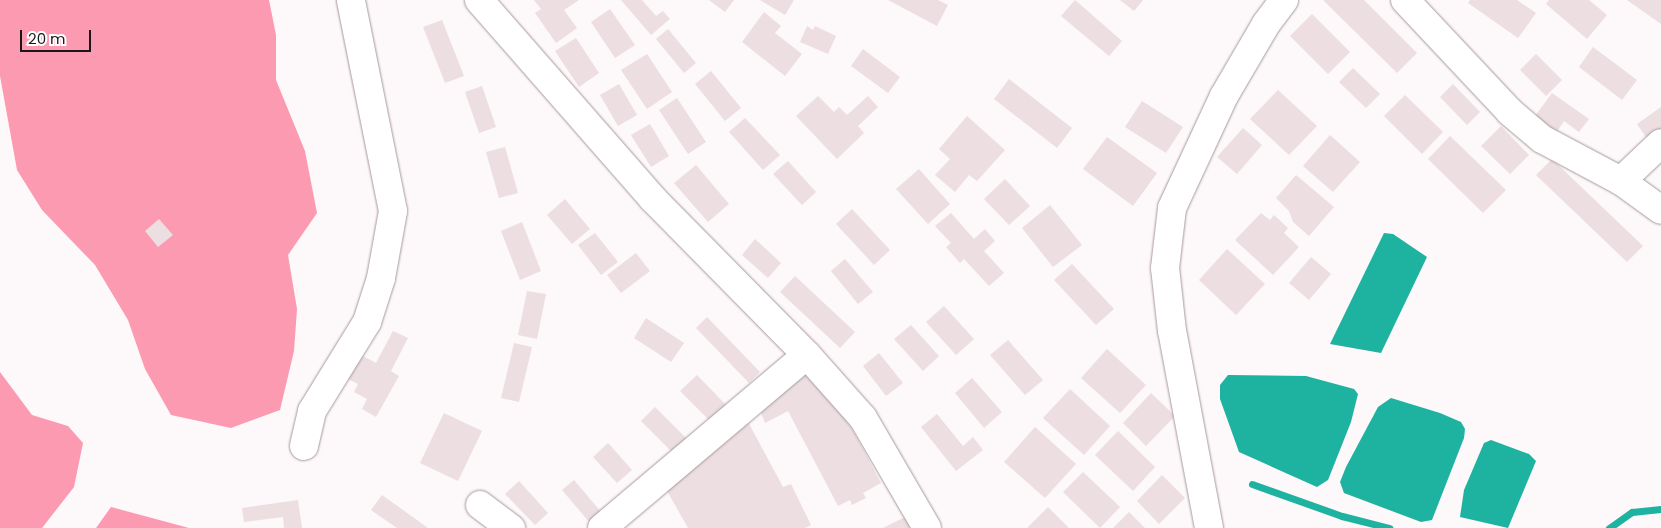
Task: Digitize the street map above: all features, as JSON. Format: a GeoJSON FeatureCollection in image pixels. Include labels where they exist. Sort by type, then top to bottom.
{"type":"FeatureCollection","features":[{"type":"Feature","properties":{"kind":"street"},"geometry":{"type":"LineString","coordinates":[[304,446],[312,410],[367,322],[381,278],[393,211],[351,0]]}},
{"type":"Feature","properties":{"kind":"street"},"geometry":{"type":"LineString","coordinates":[[479,0],[653,199],[807,355],[863,418],[927,528]]}},
{"type":"Feature","properties":{"kind":"street"},"geometry":{"type":"LineString","coordinates":[[1209,528],[1188,426],[1170,313],[1165,268],[1172,208],[1224,96],[1266,24],[1284,0]]}},
{"type":"Feature","properties":{"kind":"street"},"geometry":{"type":"LineString","coordinates":[[1405,0],[1510,112],[1542,139],[1621,180],[1661,210]]}},
{"type":"Feature","properties":{"kind":"street"},"geometry":{"type":"LineString","coordinates":[[1621,180],[1661,143]]}},
{"type":"Feature","properties":{"kind":"street"},"geometry":{"type":"LineString","coordinates":[[602,528],[807,355]]}},
{"type":"Feature","properties":{"kind":"street"},"geometry":{"type":"LineString","coordinates":[[480,505],[511,528]]}},
{"type":"Feature","properties":{"kind":"shaded area"},"geometry":{"type":"Polygon","coordinates":[[[0,0],[269,0],[276,35],[276,80],[305,151],[317,213],[288,255],[297,309],[294,351],[280,410],[231,428],[171,415],[145,369],[128,320],[95,265],[42,210],[17,170],[0,76],[0,0]]]}},
{"type":"Feature","properties":{"kind":"shaded area"},"geometry":{"type":"Polygon","coordinates":[[[1384,233],[1393,234],[1427,257],[1381,353],[1330,344],[1384,233]]]}},
{"type":"Feature","properties":{"kind":"shaded area"},"geometry":{"type":"Polygon","coordinates":[[[0,372],[32,415],[68,426],[83,443],[74,487],[42,528],[0,528],[0,372]]]}},
{"type":"Feature","properties":{"kind":"shaded area"},"geometry":{"type":"Polygon","coordinates":[[[1228,375],[1306,376],[1354,389],[1358,394],[1351,422],[1328,480],[1317,487],[1239,452],[1220,399],[1220,385],[1228,375]]]}},
{"type":"Feature","properties":{"kind":"shaded area"},"geometry":{"type":"Polygon","coordinates":[[[1391,398],[1440,413],[1461,422],[1465,429],[1464,438],[1432,520],[1421,522],[1344,493],[1340,482],[1378,407],[1391,398]]]}},
{"type":"Feature","properties":{"kind":"shaded area"},"geometry":{"type":"Polygon","coordinates":[[[1491,440],[1529,454],[1536,461],[1508,528],[1460,517],[1464,490],[1484,443],[1491,440]]]}},
{"type":"Feature","properties":{"kind":"shaded area"},"geometry":{"type":"Polygon","coordinates":[[[111,507],[189,528],[96,528],[111,507]]]}},
{"type":"Feature","properties":{"kind":"building"},"geometry":{"type":"Polygon","coordinates":[[[534,0],[579,0],[564,10],[577,28],[556,43],[535,13],[541,9],[534,0]]]}},
{"type":"Feature","properties":{"kind":"building"},"geometry":{"type":"Polygon","coordinates":[[[621,0],[642,0],[656,16],[663,11],[670,19],[651,35],[621,0]]]}},
{"type":"Feature","properties":{"kind":"building"},"geometry":{"type":"Polygon","coordinates":[[[709,0],[734,0],[725,12],[709,0]]]}},
{"type":"Feature","properties":{"kind":"building"},"geometry":{"type":"Polygon","coordinates":[[[760,0],[794,0],[785,15],[760,0]]]}},
{"type":"Feature","properties":{"kind":"building"},"geometry":{"type":"Polygon","coordinates":[[[888,0],[938,0],[948,5],[937,26],[888,0]]]}},
{"type":"Feature","properties":{"kind":"building"},"geometry":{"type":"Polygon","coordinates":[[[1075,0],[1122,41],[1109,56],[1061,16],[1075,0]]]}},
{"type":"Feature","properties":{"kind":"building"},"geometry":{"type":"Polygon","coordinates":[[[1120,0],[1143,0],[1134,11],[1120,0]]]}},
{"type":"Feature","properties":{"kind":"building"},"geometry":{"type":"Polygon","coordinates":[[[1323,0],[1364,0],[1417,53],[1397,73],[1323,0]]]}},
{"type":"Feature","properties":{"kind":"building"},"geometry":{"type":"Polygon","coordinates":[[[1470,0],[1517,0],[1536,13],[1518,38],[1468,3],[1470,0]]]}},
{"type":"Feature","properties":{"kind":"building"},"geometry":{"type":"Polygon","coordinates":[[[1549,0],[1589,0],[1607,15],[1587,39],[1546,4],[1549,0]]]}},
{"type":"Feature","properties":{"kind":"building"},"geometry":{"type":"Polygon","coordinates":[[[1627,0],[1661,0],[1661,24],[1627,0]]]}},
{"type":"Feature","properties":{"kind":"building"},"geometry":{"type":"Polygon","coordinates":[[[610,9],[635,45],[615,58],[591,22],[610,9]]]}},
{"type":"Feature","properties":{"kind":"building"},"geometry":{"type":"Polygon","coordinates":[[[764,12],[781,26],[775,33],[802,54],[785,76],[742,42],[764,12]]]}},
{"type":"Feature","properties":{"kind":"building"},"geometry":{"type":"Polygon","coordinates":[[[1312,14],[1350,52],[1328,74],[1290,36],[1312,14]]]}},
{"type":"Feature","properties":{"kind":"building"},"geometry":{"type":"Polygon","coordinates":[[[442,20],[464,76],[445,83],[423,27],[442,20]]]}},
{"type":"Feature","properties":{"kind":"building"},"geometry":{"type":"Polygon","coordinates":[[[807,26],[813,30],[815,26],[836,36],[828,54],[800,42],[807,26]]]}},
{"type":"Feature","properties":{"kind":"building"},"geometry":{"type":"Polygon","coordinates":[[[668,29],[696,63],[684,73],[656,39],[668,29]]]}},
{"type":"Feature","properties":{"kind":"building"},"geometry":{"type":"Polygon","coordinates":[[[576,38],[599,73],[579,87],[555,51],[576,38]]]}},
{"type":"Feature","properties":{"kind":"building"},"geometry":{"type":"Polygon","coordinates":[[[1593,47],[1637,80],[1622,100],[1579,67],[1593,47]]]}},
{"type":"Feature","properties":{"kind":"building"},"geometry":{"type":"Polygon","coordinates":[[[863,49],[900,77],[888,93],[851,66],[863,49]]]}},
{"type":"Feature","properties":{"kind":"building"},"geometry":{"type":"Polygon","coordinates":[[[647,54],[672,92],[647,109],[621,70],[647,54]]]}},
{"type":"Feature","properties":{"kind":"building"},"geometry":{"type":"Polygon","coordinates":[[[1536,54],[1562,80],[1546,96],[1520,70],[1536,54]]]}},
{"type":"Feature","properties":{"kind":"building"},"geometry":{"type":"Polygon","coordinates":[[[1353,68],[1380,94],[1366,108],[1339,82],[1353,68]]]}},
{"type":"Feature","properties":{"kind":"building"},"geometry":{"type":"Polygon","coordinates":[[[711,71],[741,108],[725,121],[695,84],[711,71]]]}},
{"type":"Feature","properties":{"kind":"building"},"geometry":{"type":"Polygon","coordinates":[[[1009,79],[1072,128],[1057,148],[994,99],[1009,79]]]}},
{"type":"Feature","properties":{"kind":"building"},"geometry":{"type":"Polygon","coordinates":[[[619,84],[637,115],[618,126],[600,95],[619,84]]]}},
{"type":"Feature","properties":{"kind":"building"},"geometry":{"type":"Polygon","coordinates":[[[1453,84],[1480,112],[1467,125],[1440,97],[1453,84]]]}},
{"type":"Feature","properties":{"kind":"building"},"geometry":{"type":"Polygon","coordinates":[[[482,86],[496,127],[479,133],[465,92],[482,86]]]}},
{"type":"Feature","properties":{"kind":"building"},"geometry":{"type":"Polygon","coordinates":[[[1278,90],[1317,126],[1289,155],[1250,119],[1278,90]]]}},
{"type":"Feature","properties":{"kind":"building"},"geometry":{"type":"Polygon","coordinates":[[[1552,93],[1589,119],[1579,132],[1564,121],[1552,139],[1530,123],[1552,93]]]}},
{"type":"Feature","properties":{"kind":"building"},"geometry":{"type":"Polygon","coordinates":[[[1405,95],[1443,132],[1422,154],[1384,116],[1405,95]]]}},
{"type":"Feature","properties":{"kind":"building"},"geometry":{"type":"Polygon","coordinates":[[[818,96],[834,112],[839,107],[847,115],[868,96],[878,107],[858,126],[864,133],[837,159],[796,116],[818,96]]]}},
{"type":"Feature","properties":{"kind":"building"},"geometry":{"type":"Polygon","coordinates":[[[677,98],[706,142],[688,154],[659,110],[677,98]]]}},
{"type":"Feature","properties":{"kind":"building"},"geometry":{"type":"Polygon","coordinates":[[[1142,101],[1183,127],[1166,153],[1125,127],[1142,101]]]}},
{"type":"Feature","properties":{"kind":"building"},"geometry":{"type":"Polygon","coordinates":[[[1661,107],[1661,135],[1650,143],[1637,124],[1661,107]]]}},
{"type":"Feature","properties":{"kind":"building"},"geometry":{"type":"Polygon","coordinates":[[[967,116],[1005,150],[977,181],[969,175],[955,192],[935,175],[950,159],[939,149],[967,116]]]}},
{"type":"Feature","properties":{"kind":"building"},"geometry":{"type":"Polygon","coordinates":[[[745,118],[780,155],[763,170],[729,132],[745,118]]]}},
{"type":"Feature","properties":{"kind":"building"},"geometry":{"type":"Polygon","coordinates":[[[650,124],[669,156],[651,167],[631,135],[650,124]]]}},
{"type":"Feature","properties":{"kind":"building"},"geometry":{"type":"Polygon","coordinates":[[[1501,126],[1529,155],[1510,174],[1481,146],[1501,126]]]}},
{"type":"Feature","properties":{"kind":"building"},"geometry":{"type":"Polygon","coordinates":[[[1243,128],[1262,145],[1237,174],[1217,157],[1243,128]]]}},
{"type":"Feature","properties":{"kind":"building"},"geometry":{"type":"Polygon","coordinates":[[[1330,135],[1360,162],[1333,192],[1303,166],[1330,135]]]}},
{"type":"Feature","properties":{"kind":"building"},"geometry":{"type":"Polygon","coordinates":[[[1450,136],[1506,190],[1483,213],[1428,159],[1450,136]]]}},
{"type":"Feature","properties":{"kind":"building"},"geometry":{"type":"Polygon","coordinates":[[[1107,137],[1157,173],[1133,206],[1083,169],[1107,137]]]}},
{"type":"Feature","properties":{"kind":"building"},"geometry":{"type":"Polygon","coordinates":[[[505,147],[518,193],[499,198],[486,152],[505,147]]]}},
{"type":"Feature","properties":{"kind":"building"},"geometry":{"type":"Polygon","coordinates":[[[1552,159],[1643,246],[1627,262],[1536,175],[1552,159]]]}},
{"type":"Feature","properties":{"kind":"building"},"geometry":{"type":"Polygon","coordinates":[[[788,161],[816,192],[802,205],[773,174],[788,161]]]}},
{"type":"Feature","properties":{"kind":"building"},"geometry":{"type":"Polygon","coordinates":[[[696,165],[729,204],[708,222],[674,183],[696,165]]]}},
{"type":"Feature","properties":{"kind":"building"},"geometry":{"type":"Polygon","coordinates":[[[919,169],[950,204],[928,224],[896,189],[919,169]]]}},
{"type":"Feature","properties":{"kind":"building"},"geometry":{"type":"Polygon","coordinates":[[[1296,175],[1334,207],[1309,236],[1293,222],[1289,211],[1276,198],[1296,175]]]}},
{"type":"Feature","properties":{"kind":"building"},"geometry":{"type":"Polygon","coordinates":[[[1005,179],[1030,206],[1009,225],[984,199],[1005,179]]]}},
{"type":"Feature","properties":{"kind":"building"},"geometry":{"type":"Polygon","coordinates":[[[565,199],[590,229],[572,244],[547,215],[565,199]]]}},
{"type":"Feature","properties":{"kind":"building"},"geometry":{"type":"Polygon","coordinates":[[[1050,205],[1082,245],[1053,267],[1022,228],[1050,205]]]}},
{"type":"Feature","properties":{"kind":"building"},"geometry":{"type":"Polygon","coordinates":[[[852,209],[890,250],[874,265],[836,224],[852,209]]]}},
{"type":"Feature","properties":{"kind":"building"},"geometry":{"type":"Polygon","coordinates":[[[951,213],[974,239],[985,229],[995,241],[984,251],[1004,273],[989,286],[964,259],[960,263],[946,247],[951,243],[935,226],[951,213]]]}},
{"type":"Feature","properties":{"kind":"building"},"geometry":{"type":"Polygon","coordinates":[[[1261,213],[1270,220],[1274,215],[1288,228],[1284,233],[1299,247],[1273,275],[1235,240],[1261,213]]]}},
{"type":"Feature","properties":{"kind":"building"},"geometry":{"type":"Polygon","coordinates":[[[159,219],[173,235],[158,247],[145,231],[159,219]]]}},
{"type":"Feature","properties":{"kind":"building"},"geometry":{"type":"Polygon","coordinates":[[[522,222],[541,271],[520,280],[501,231],[522,222]]]}},
{"type":"Feature","properties":{"kind":"building"},"geometry":{"type":"Polygon","coordinates":[[[595,233],[618,262],[601,275],[578,245],[595,233]]]}},
{"type":"Feature","properties":{"kind":"building"},"geometry":{"type":"Polygon","coordinates":[[[755,239],[781,263],[768,278],[742,255],[755,239]]]}},
{"type":"Feature","properties":{"kind":"building"},"geometry":{"type":"Polygon","coordinates":[[[1227,249],[1265,284],[1236,315],[1199,280],[1227,249]]]}},
{"type":"Feature","properties":{"kind":"building"},"geometry":{"type":"Polygon","coordinates":[[[636,253],[650,271],[621,293],[607,275],[636,253]]]}},
{"type":"Feature","properties":{"kind":"building"},"geometry":{"type":"Polygon","coordinates":[[[1311,257],[1331,274],[1309,300],[1289,283],[1311,257]]]}},
{"type":"Feature","properties":{"kind":"building"},"geometry":{"type":"Polygon","coordinates":[[[845,259],[873,292],[858,304],[831,271],[845,259]]]}},
{"type":"Feature","properties":{"kind":"building"},"geometry":{"type":"Polygon","coordinates":[[[1072,264],[1114,309],[1096,325],[1054,280],[1072,264]]]}},
{"type":"Feature","properties":{"kind":"building"},"geometry":{"type":"Polygon","coordinates":[[[795,276],[855,332],[840,348],[780,292],[795,276]]]}},
{"type":"Feature","properties":{"kind":"building"},"geometry":{"type":"Polygon","coordinates":[[[527,291],[546,294],[537,339],[518,335],[527,291]]]}},
{"type":"Feature","properties":{"kind":"building"},"geometry":{"type":"Polygon","coordinates":[[[944,306],[974,339],[956,355],[926,322],[944,306]]]}},
{"type":"Feature","properties":{"kind":"building"},"geometry":{"type":"Polygon","coordinates":[[[707,317],[760,372],[749,383],[696,328],[707,317]]]}},
{"type":"Feature","properties":{"kind":"building"},"geometry":{"type":"Polygon","coordinates":[[[646,318],[684,343],[671,362],[634,338],[646,318]]]}},
{"type":"Feature","properties":{"kind":"building"},"geometry":{"type":"Polygon","coordinates":[[[911,325],[939,356],[923,371],[894,339],[911,325]]]}},
{"type":"Feature","properties":{"kind":"building"},"geometry":{"type":"Polygon","coordinates":[[[393,331],[408,338],[391,371],[399,376],[376,417],[362,409],[367,399],[354,392],[358,384],[348,379],[361,355],[376,363],[393,331]]]}},
{"type":"Feature","properties":{"kind":"building"},"geometry":{"type":"Polygon","coordinates":[[[1008,340],[1043,380],[1025,395],[990,355],[1008,340]]]}},
{"type":"Feature","properties":{"kind":"building"},"geometry":{"type":"Polygon","coordinates":[[[514,343],[532,347],[519,402],[501,398],[514,343]]]}},
{"type":"Feature","properties":{"kind":"building"},"geometry":{"type":"Polygon","coordinates":[[[1107,349],[1146,385],[1120,413],[1081,378],[1107,349]]]}},
{"type":"Feature","properties":{"kind":"building"},"geometry":{"type":"Polygon","coordinates":[[[879,353],[903,383],[886,396],[863,366],[879,353]]]}},
{"type":"Feature","properties":{"kind":"building"},"geometry":{"type":"Polygon","coordinates":[[[809,370],[853,430],[881,483],[863,493],[866,498],[852,505],[850,500],[838,506],[788,411],[765,423],[760,410],[809,370]]]}},
{"type":"Feature","properties":{"kind":"building"},"geometry":{"type":"Polygon","coordinates":[[[697,375],[729,408],[713,424],[680,391],[697,375]]]}},
{"type":"Feature","properties":{"kind":"building"},"geometry":{"type":"Polygon","coordinates":[[[972,378],[1002,412],[984,428],[955,393],[972,378]]]}},
{"type":"Feature","properties":{"kind":"building"},"geometry":{"type":"Polygon","coordinates":[[[1070,389],[1110,426],[1084,455],[1043,418],[1070,389]]]}},
{"type":"Feature","properties":{"kind":"building"},"geometry":{"type":"Polygon","coordinates":[[[1151,393],[1175,416],[1146,446],[1123,423],[1151,393]]]}},
{"type":"Feature","properties":{"kind":"building"},"geometry":{"type":"Polygon","coordinates":[[[655,407],[689,441],[675,455],[641,421],[655,407]]]}},
{"type":"Feature","properties":{"kind":"building"},"geometry":{"type":"Polygon","coordinates":[[[444,413],[482,431],[458,481],[420,463],[444,413]]]}},
{"type":"Feature","properties":{"kind":"building"},"geometry":{"type":"Polygon","coordinates":[[[937,414],[963,446],[973,437],[983,450],[956,471],[921,427],[937,414]]]}},
{"type":"Feature","properties":{"kind":"building"},"geometry":{"type":"Polygon","coordinates":[[[747,420],[783,487],[791,484],[811,525],[805,528],[688,528],[667,491],[747,420]]]}},
{"type":"Feature","properties":{"kind":"building"},"geometry":{"type":"Polygon","coordinates":[[[1035,427],[1076,464],[1045,498],[1004,462],[1035,427]]]}},
{"type":"Feature","properties":{"kind":"building"},"geometry":{"type":"Polygon","coordinates":[[[1118,431],[1155,467],[1133,491],[1095,455],[1118,431]]]}},
{"type":"Feature","properties":{"kind":"building"},"geometry":{"type":"Polygon","coordinates":[[[608,443],[632,470],[617,483],[593,457],[608,443]]]}},
{"type":"Feature","properties":{"kind":"building"},"geometry":{"type":"Polygon","coordinates":[[[1083,472],[1120,507],[1100,528],[1063,492],[1083,472]]]}},
{"type":"Feature","properties":{"kind":"building"},"geometry":{"type":"Polygon","coordinates":[[[1162,475],[1185,498],[1159,524],[1137,501],[1162,475]]]}},
{"type":"Feature","properties":{"kind":"building"},"geometry":{"type":"Polygon","coordinates":[[[574,480],[602,513],[590,523],[562,490],[574,480]]]}},
{"type":"Feature","properties":{"kind":"building"},"geometry":{"type":"Polygon","coordinates":[[[519,481],[548,513],[535,525],[505,494],[519,481]]]}},
{"type":"Feature","properties":{"kind":"building"},"geometry":{"type":"Polygon","coordinates":[[[382,495],[428,528],[397,528],[371,510],[382,495]]]}},
{"type":"Feature","properties":{"kind":"building"},"geometry":{"type":"Polygon","coordinates":[[[298,500],[302,528],[284,528],[283,517],[244,522],[242,508],[298,500]]]}},
{"type":"Feature","properties":{"kind":"building"},"geometry":{"type":"Polygon","coordinates":[[[1048,507],[1069,528],[1027,528],[1048,507]]]}},
{"type":"Feature","properties":{"kind":"building"},"geometry":{"type":"Polygon","coordinates":[[[1129,512],[1145,528],[1113,528],[1129,512]]]}},
{"type":"Feature","properties":{"kind":"building"},"geometry":{"type":"Polygon","coordinates":[[[907,516],[913,528],[883,528],[907,516]]]}},
{"type":"Feature","properties":{"kind":"waterway"},"geometry":{"type":"LineString","coordinates":[[1252,484],[1342,516],[1389,528]]}},
{"type":"Feature","properties":{"kind":"waterway"},"geometry":{"type":"LineString","coordinates":[[1609,528],[1632,512],[1661,509]]}}]}
